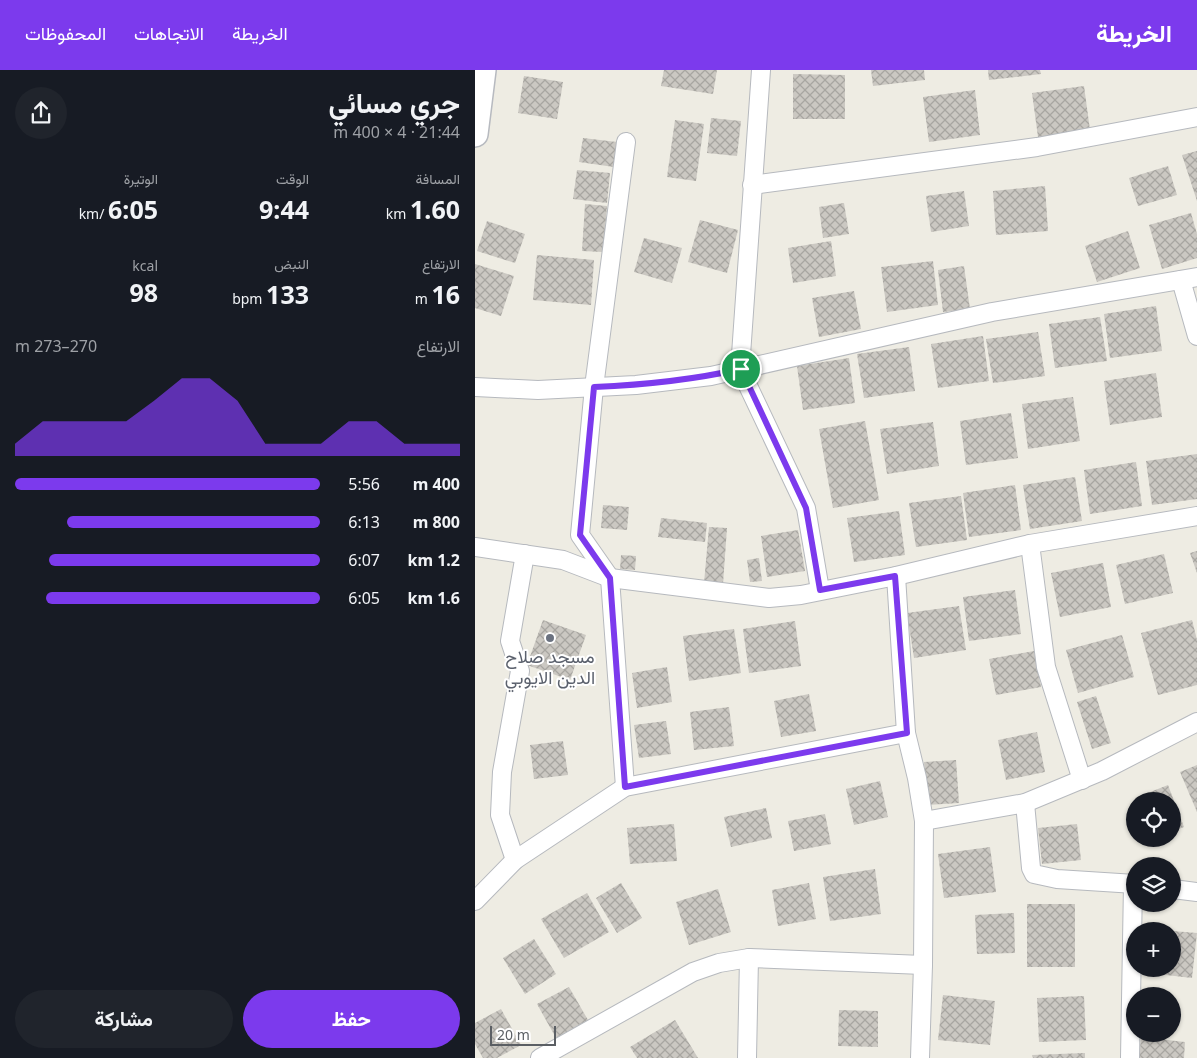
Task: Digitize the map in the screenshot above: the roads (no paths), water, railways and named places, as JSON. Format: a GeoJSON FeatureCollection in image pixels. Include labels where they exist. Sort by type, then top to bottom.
{"type":"FeatureCollection","features":[{"type":"Feature","properties":{"kind":"main road"},"geometry":{"type":"LineString","coordinates":[[475,134],[483,70]]}},
{"type":"Feature","properties":{"kind":"street"},"geometry":{"type":"LineString","coordinates":[[761,70],[741,369],[806,508],[820,590]]}},
{"type":"Feature","properties":{"kind":"street"},"geometry":{"type":"LineString","coordinates":[[752,185],[1037,147],[1197,117]]}},
{"type":"Feature","properties":{"kind":"street"},"geometry":{"type":"LineString","coordinates":[[625,787],[610,578],[580,535],[594,387],[626,142]]}},
{"type":"Feature","properties":{"kind":"street"},"geometry":{"type":"LineString","coordinates":[[475,387],[538,390],[645,384],[711,376],[992,312],[1189,279],[1197,336]]}},
{"type":"Feature","properties":{"kind":"street"},"geometry":{"type":"LineString","coordinates":[[475,547],[563,560],[610,578],[769,598],[801,595],[895,576],[1030,544],[1197,516]]}},
{"type":"Feature","properties":{"kind":"street"},"geometry":{"type":"LineString","coordinates":[[1030,544],[1046,667],[1082,780]]}},
{"type":"Feature","properties":{"kind":"street"},"geometry":{"type":"LineString","coordinates":[[515,860],[500,815],[502,772],[520,671],[510,642],[525,554]]}},
{"type":"Feature","properties":{"kind":"street"},"geometry":{"type":"LineString","coordinates":[[895,576],[907,733],[924,821],[920,1058]]}},
{"type":"Feature","properties":{"kind":"street"},"geometry":{"type":"LineString","coordinates":[[924,821],[1025,803],[1082,780],[1197,722]]}},
{"type":"Feature","properties":{"kind":"street"},"geometry":{"type":"LineString","coordinates":[[475,901],[515,860],[625,787],[907,733]]}},
{"type":"Feature","properties":{"kind":"street"},"geometry":{"type":"LineString","coordinates":[[1025,803],[1031,868],[1034,874],[1057,879],[1126,883]]}},
{"type":"Feature","properties":{"kind":"street"},"geometry":{"type":"LineString","coordinates":[[1181,890],[1197,892]]}},
{"type":"Feature","properties":{"kind":"street"},"geometry":{"type":"LineString","coordinates":[[1130,1058],[1133,912]]}},
{"type":"Feature","properties":{"kind":"street"},"geometry":{"type":"LineString","coordinates":[[541,1058],[693,972],[719,963],[749,958],[923,965]]}},
{"type":"Feature","properties":{"kind":"street"},"geometry":{"type":"LineString","coordinates":[[747,1058],[749,958]]}},
{"type":"Feature","properties":{"kind":"place","name":"مسجد صلاح الدين الايوبي"},"geometry":{"type":"Point","coordinates":[550,638]}}]}
